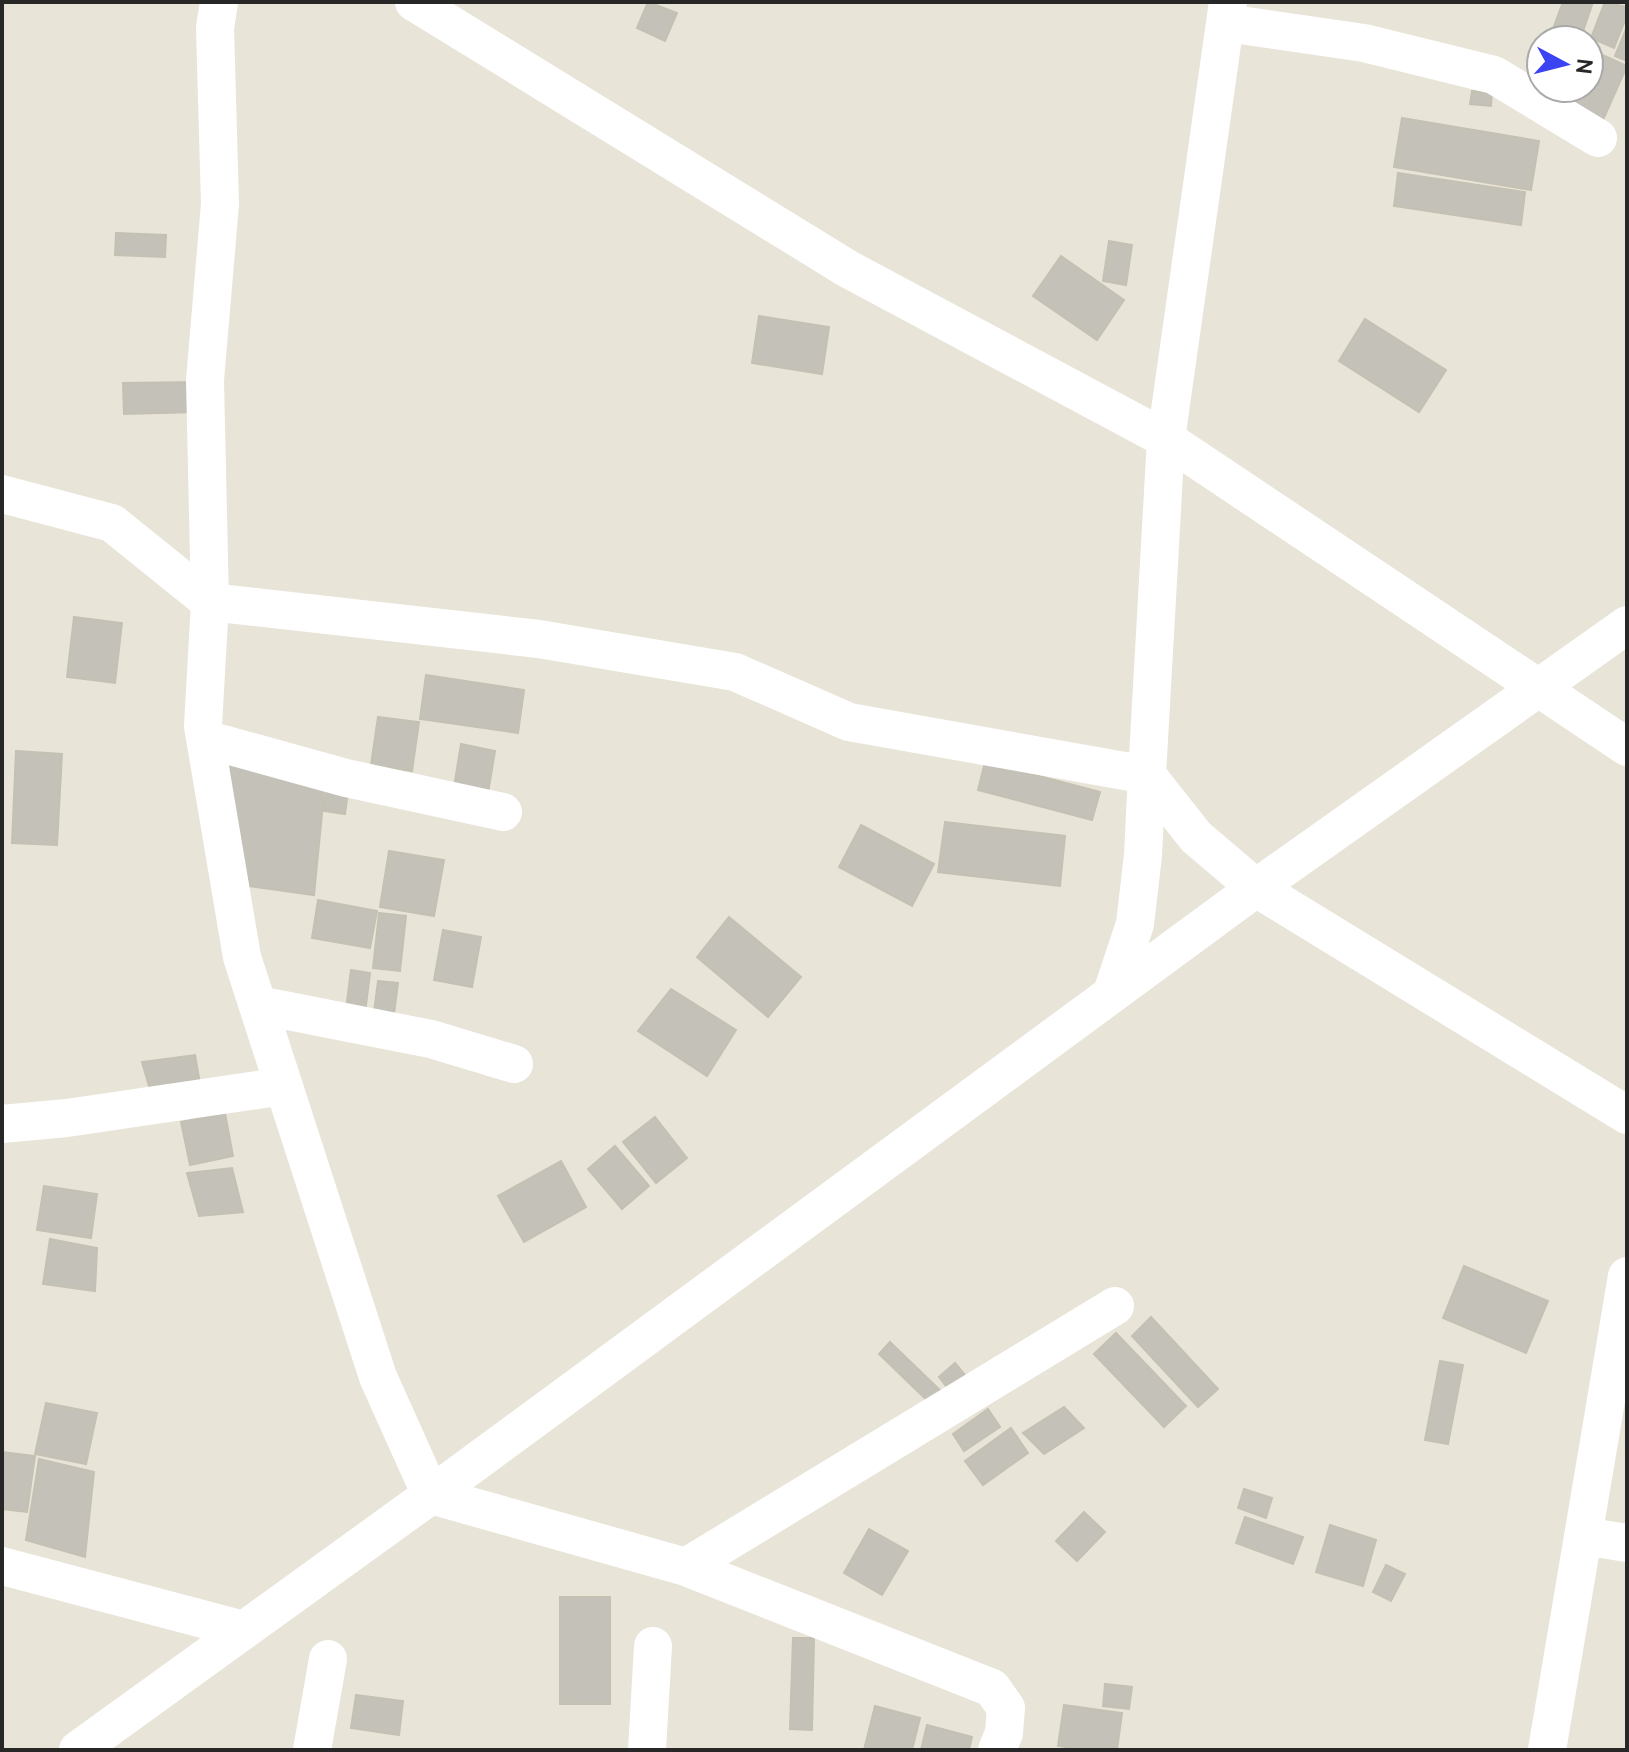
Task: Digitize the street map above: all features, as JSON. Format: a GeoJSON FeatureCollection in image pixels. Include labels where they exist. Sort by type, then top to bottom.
{"type":"FeatureCollection","features":[{"type":"Feature","properties":{"kind":"street"},"geometry":{"type":"LineString","coordinates":[[219,2],[215,28],[220,204],[205,380],[210,602],[203,726],[242,957],[378,1377],[431,1495]]}},
{"type":"Feature","properties":{"kind":"street"},"geometry":{"type":"LineString","coordinates":[[414,2],[848,269],[1166,439],[1627,747]]}},
{"type":"Feature","properties":{"kind":"street"},"geometry":{"type":"LineString","coordinates":[[1112,993],[1135,924],[1143,855],[1166,439],[1227,12],[1494,75],[1598,138]]}},
{"type":"Feature","properties":{"kind":"street"},"geometry":{"type":"LineString","coordinates":[[2,494],[112,523],[210,602],[539,639],[735,672],[849,722],[1147,775],[1196,837],[1256,888],[1627,1115]]}},
{"type":"Feature","properties":{"kind":"street"},"geometry":{"type":"LineString","coordinates":[[78,1750],[431,1495],[1256,888],[1627,625]]}},
{"type":"Feature","properties":{"kind":"street"},"geometry":{"type":"LineString","coordinates":[[205,739],[346,778],[503,812]]}},
{"type":"Feature","properties":{"kind":"street"},"geometry":{"type":"LineString","coordinates":[[258,1005],[431,1039],[514,1064]]}},
{"type":"Feature","properties":{"kind":"street"},"geometry":{"type":"LineString","coordinates":[[2,1124],[67,1118],[284,1086]]}},
{"type":"Feature","properties":{"kind":"street"},"geometry":{"type":"LineString","coordinates":[[1547,1750],[1627,1276]]}},
{"type":"Feature","properties":{"kind":"street"},"geometry":{"type":"LineString","coordinates":[[686,1567],[1115,1306]]}},
{"type":"Feature","properties":{"kind":"street"},"geometry":{"type":"LineString","coordinates":[[431,1495],[686,1567],[992,1688],[1006,1708],[1004,1733],[997,1750]]}},
{"type":"Feature","properties":{"kind":"street"},"geometry":{"type":"LineString","coordinates":[[1583,1536],[1627,1543]]}},
{"type":"Feature","properties":{"kind":"street"},"geometry":{"type":"LineString","coordinates":[[2,1566],[244,1630]]}},
{"type":"Feature","properties":{"kind":"street"},"geometry":{"type":"LineString","coordinates":[[647,1750],[653,1646]]}},
{"type":"Feature","properties":{"kind":"street"},"geometry":{"type":"LineString","coordinates":[[312,1750],[328,1659]]}},
{"type":"Feature","properties":{"kind":"building"},"geometry":{"type":"Polygon","coordinates":[[[648,2],[677,13],[665,41],[637,28],[648,2]]]}},
{"type":"Feature","properties":{"kind":"building"},"geometry":{"type":"Polygon","coordinates":[[[1563,2],[1593,2],[1585,24],[1555,24],[1563,2]]]}},
{"type":"Feature","properties":{"kind":"building"},"geometry":{"type":"Polygon","coordinates":[[[1605,2],[1627,7],[1627,15],[1614,48],[1605,44],[1605,24],[1596,24],[1605,2]]]}},
{"type":"Feature","properties":{"kind":"building"},"geometry":{"type":"Polygon","coordinates":[[[1627,27],[1627,61],[1615,56],[1627,27]]]}},
{"type":"Feature","properties":{"kind":"building"},"geometry":{"type":"Polygon","coordinates":[[[1605,56],[1627,66],[1603,120],[1568,104],[1605,104],[1605,56]]]}},
{"type":"Feature","properties":{"kind":"building"},"geometry":{"type":"Polygon","coordinates":[[[1472,91],[1492,93],[1491,106],[1470,104],[1472,91]]]}},
{"type":"Feature","properties":{"kind":"building"},"geometry":{"type":"Polygon","coordinates":[[[1402,118],[1539,141],[1531,190],[1394,167],[1402,118]]]}},
{"type":"Feature","properties":{"kind":"building"},"geometry":{"type":"Polygon","coordinates":[[[1398,173],[1525,192],[1521,225],[1394,206],[1398,173]]]}},
{"type":"Feature","properties":{"kind":"building"},"geometry":{"type":"Polygon","coordinates":[[[116,233],[166,235],[165,257],[115,255],[116,233]]]}},
{"type":"Feature","properties":{"kind":"building"},"geometry":{"type":"Polygon","coordinates":[[[1109,241],[1132,245],[1126,285],[1103,281],[1109,241]]]}},
{"type":"Feature","properties":{"kind":"building"},"geometry":{"type":"Polygon","coordinates":[[[1061,256],[1124,300],[1097,340],[1033,296],[1061,256]]]}},
{"type":"Feature","properties":{"kind":"building"},"geometry":{"type":"Polygon","coordinates":[[[759,316],[829,327],[822,374],[752,363],[759,316]]]}},
{"type":"Feature","properties":{"kind":"building"},"geometry":{"type":"Polygon","coordinates":[[[1365,319],[1446,370],[1419,412],[1339,361],[1365,319]]]}},
{"type":"Feature","properties":{"kind":"building"},"geometry":{"type":"Polygon","coordinates":[[[197,382],[197,412],[124,414],[123,383],[197,382]]]}},
{"type":"Feature","properties":{"kind":"building"},"geometry":{"type":"Polygon","coordinates":[[[74,617],[122,623],[115,683],[67,677],[74,617]]]}},
{"type":"Feature","properties":{"kind":"building"},"geometry":{"type":"Polygon","coordinates":[[[426,675],[524,690],[518,733],[420,719],[426,675]]]}},
{"type":"Feature","properties":{"kind":"building"},"geometry":{"type":"Polygon","coordinates":[[[378,717],[419,722],[412,771],[371,765],[378,717]]]}},
{"type":"Feature","properties":{"kind":"building"},"geometry":{"type":"Polygon","coordinates":[[[461,744],[495,751],[488,793],[454,787],[461,744]]]}},
{"type":"Feature","properties":{"kind":"building"},"geometry":{"type":"Polygon","coordinates":[[[16,751],[62,754],[57,845],[12,843],[16,751]]]}},
{"type":"Feature","properties":{"kind":"building"},"geometry":{"type":"Polygon","coordinates":[[[985,762],[1100,792],[1092,820],[978,790],[985,762]]]}},
{"type":"Feature","properties":{"kind":"building"},"geometry":{"type":"Polygon","coordinates":[[[230,764],[325,783],[314,895],[241,885],[230,764]]]}},
{"type":"Feature","properties":{"kind":"building"},"geometry":{"type":"Polygon","coordinates":[[[327,788],[348,791],[345,814],[324,811],[327,788]]]}},
{"type":"Feature","properties":{"kind":"building"},"geometry":{"type":"Polygon","coordinates":[[[945,822],[1065,836],[1060,886],[938,872],[945,822]]]}},
{"type":"Feature","properties":{"kind":"building"},"geometry":{"type":"Polygon","coordinates":[[[861,825],[934,864],[912,906],[839,867],[861,825]]]}},
{"type":"Feature","properties":{"kind":"building"},"geometry":{"type":"Polygon","coordinates":[[[389,851],[444,860],[434,916],[380,907],[389,851]]]}},
{"type":"Feature","properties":{"kind":"building"},"geometry":{"type":"Polygon","coordinates":[[[318,900],[377,911],[370,948],[312,938],[318,900]]]}},
{"type":"Feature","properties":{"kind":"building"},"geometry":{"type":"Polygon","coordinates":[[[379,913],[406,916],[400,971],[373,968],[379,913]]]}},
{"type":"Feature","properties":{"kind":"building"},"geometry":{"type":"Polygon","coordinates":[[[729,917],[801,977],[768,1017],[697,957],[729,917]]]}},
{"type":"Feature","properties":{"kind":"building"},"geometry":{"type":"Polygon","coordinates":[[[443,930],[481,937],[472,987],[434,980],[443,930]]]}},
{"type":"Feature","properties":{"kind":"building"},"geometry":{"type":"Polygon","coordinates":[[[351,970],[370,973],[365,1013],[346,1010],[351,970]]]}},
{"type":"Feature","properties":{"kind":"building"},"geometry":{"type":"Polygon","coordinates":[[[378,981],[398,983],[394,1014],[374,1012],[378,981]]]}},
{"type":"Feature","properties":{"kind":"building"},"geometry":{"type":"Polygon","coordinates":[[[671,989],[736,1030],[707,1076],[638,1031],[671,989]]]}},
{"type":"Feature","properties":{"kind":"building"},"geometry":{"type":"Polygon","coordinates":[[[195,1055],[202,1095],[153,1100],[142,1062],[195,1055]]]}},
{"type":"Feature","properties":{"kind":"building"},"geometry":{"type":"Polygon","coordinates":[[[225,1113],[233,1156],[190,1165],[181,1122],[225,1113]]]}},
{"type":"Feature","properties":{"kind":"building"},"geometry":{"type":"Polygon","coordinates":[[[655,1117],[687,1158],[656,1183],[623,1142],[655,1117]]]}},
{"type":"Feature","properties":{"kind":"building"},"geometry":{"type":"Polygon","coordinates":[[[615,1146],[649,1186],[622,1209],[588,1169],[615,1146]]]}},
{"type":"Feature","properties":{"kind":"building"},"geometry":{"type":"Polygon","coordinates":[[[561,1161],[586,1207],[524,1242],[498,1196],[561,1161]]]}},
{"type":"Feature","properties":{"kind":"building"},"geometry":{"type":"Polygon","coordinates":[[[232,1168],[243,1212],[199,1216],[187,1173],[232,1168]]]}},
{"type":"Feature","properties":{"kind":"building"},"geometry":{"type":"Polygon","coordinates":[[[44,1186],[97,1194],[91,1238],[37,1230],[44,1186]]]}},
{"type":"Feature","properties":{"kind":"building"},"geometry":{"type":"Polygon","coordinates":[[[50,1239],[97,1248],[95,1291],[43,1284],[50,1239]]]}},
{"type":"Feature","properties":{"kind":"building"},"geometry":{"type":"Polygon","coordinates":[[[1464,1266],[1548,1301],[1526,1353],[1443,1318],[1464,1266]]]}},
{"type":"Feature","properties":{"kind":"building"},"geometry":{"type":"Polygon","coordinates":[[[1151,1317],[1218,1389],[1198,1407],[1132,1336],[1151,1317]]]}},
{"type":"Feature","properties":{"kind":"building"},"geometry":{"type":"Polygon","coordinates":[[[1116,1333],[1186,1406],[1164,1427],[1094,1354],[1116,1333]]]}},
{"type":"Feature","properties":{"kind":"building"},"geometry":{"type":"Polygon","coordinates":[[[890,1342],[945,1395],[934,1407],[879,1354],[890,1342]]]}},
{"type":"Feature","properties":{"kind":"building"},"geometry":{"type":"Polygon","coordinates":[[[1440,1361],[1463,1365],[1448,1444],[1425,1440],[1440,1361]]]}},
{"type":"Feature","properties":{"kind":"building"},"geometry":{"type":"Polygon","coordinates":[[[955,1363],[970,1381],[953,1395],[939,1377],[955,1363]]]}},
{"type":"Feature","properties":{"kind":"building"},"geometry":{"type":"Polygon","coordinates":[[[46,1403],[97,1413],[86,1464],[35,1454],[46,1403]]]}},
{"type":"Feature","properties":{"kind":"building"},"geometry":{"type":"Polygon","coordinates":[[[1064,1407],[1084,1428],[1044,1454],[1023,1433],[1064,1407]]]}},
{"type":"Feature","properties":{"kind":"building"},"geometry":{"type":"Polygon","coordinates":[[[988,1409],[1000,1427],[964,1451],[953,1434],[988,1409]]]}},
{"type":"Feature","properties":{"kind":"building"},"geometry":{"type":"Polygon","coordinates":[[[1011,1428],[1028,1453],[983,1485],[965,1461],[1011,1428]]]}},
{"type":"Feature","properties":{"kind":"building"},"geometry":{"type":"Polygon","coordinates":[[[2,1452],[35,1456],[27,1512],[2,1509],[2,1452]]]}},
{"type":"Feature","properties":{"kind":"building"},"geometry":{"type":"Polygon","coordinates":[[[39,1459],[94,1472],[85,1557],[26,1540],[39,1459]]]}},
{"type":"Feature","properties":{"kind":"building"},"geometry":{"type":"Polygon","coordinates":[[[1244,1489],[1272,1498],[1266,1518],[1238,1508],[1244,1489]]]}},
{"type":"Feature","properties":{"kind":"building"},"geometry":{"type":"Polygon","coordinates":[[[1084,1512],[1105,1532],[1077,1561],[1056,1541],[1084,1512]]]}},
{"type":"Feature","properties":{"kind":"building"},"geometry":{"type":"Polygon","coordinates":[[[1245,1517],[1303,1537],[1293,1564],[1236,1543],[1245,1517]]]}},
{"type":"Feature","properties":{"kind":"building"},"geometry":{"type":"Polygon","coordinates":[[[1330,1525],[1376,1540],[1363,1586],[1316,1572],[1330,1525]]]}},
{"type":"Feature","properties":{"kind":"building"},"geometry":{"type":"Polygon","coordinates":[[[869,1529],[908,1551],[882,1595],[844,1573],[869,1529]]]}},
{"type":"Feature","properties":{"kind":"building"},"geometry":{"type":"Polygon","coordinates":[[[1386,1565],[1405,1574],[1391,1601],[1373,1592],[1386,1565]]]}},
{"type":"Feature","properties":{"kind":"building"},"geometry":{"type":"Polygon","coordinates":[[[560,1597],[610,1597],[610,1704],[560,1704],[560,1597]]]}},
{"type":"Feature","properties":{"kind":"building"},"geometry":{"type":"Polygon","coordinates":[[[793,1638],[814,1638],[812,1730],[790,1729],[793,1638]]]}},
{"type":"Feature","properties":{"kind":"building"},"geometry":{"type":"Polygon","coordinates":[[[1105,1684],[1132,1687],[1129,1709],[1103,1706],[1105,1684]]]}},
{"type":"Feature","properties":{"kind":"building"},"geometry":{"type":"Polygon","coordinates":[[[356,1695],[403,1701],[399,1735],[351,1728],[356,1695]]]}},
{"type":"Feature","properties":{"kind":"building"},"geometry":{"type":"Polygon","coordinates":[[[1064,1705],[1122,1713],[1117,1750],[1058,1746],[1064,1705]]]}},
{"type":"Feature","properties":{"kind":"building"},"geometry":{"type":"Polygon","coordinates":[[[875,1706],[920,1718],[912,1750],[864,1750],[875,1706]]]}},
{"type":"Feature","properties":{"kind":"building"},"geometry":{"type":"Polygon","coordinates":[[[927,1725],[972,1737],[969,1750],[921,1750],[927,1725]]]}}]}
